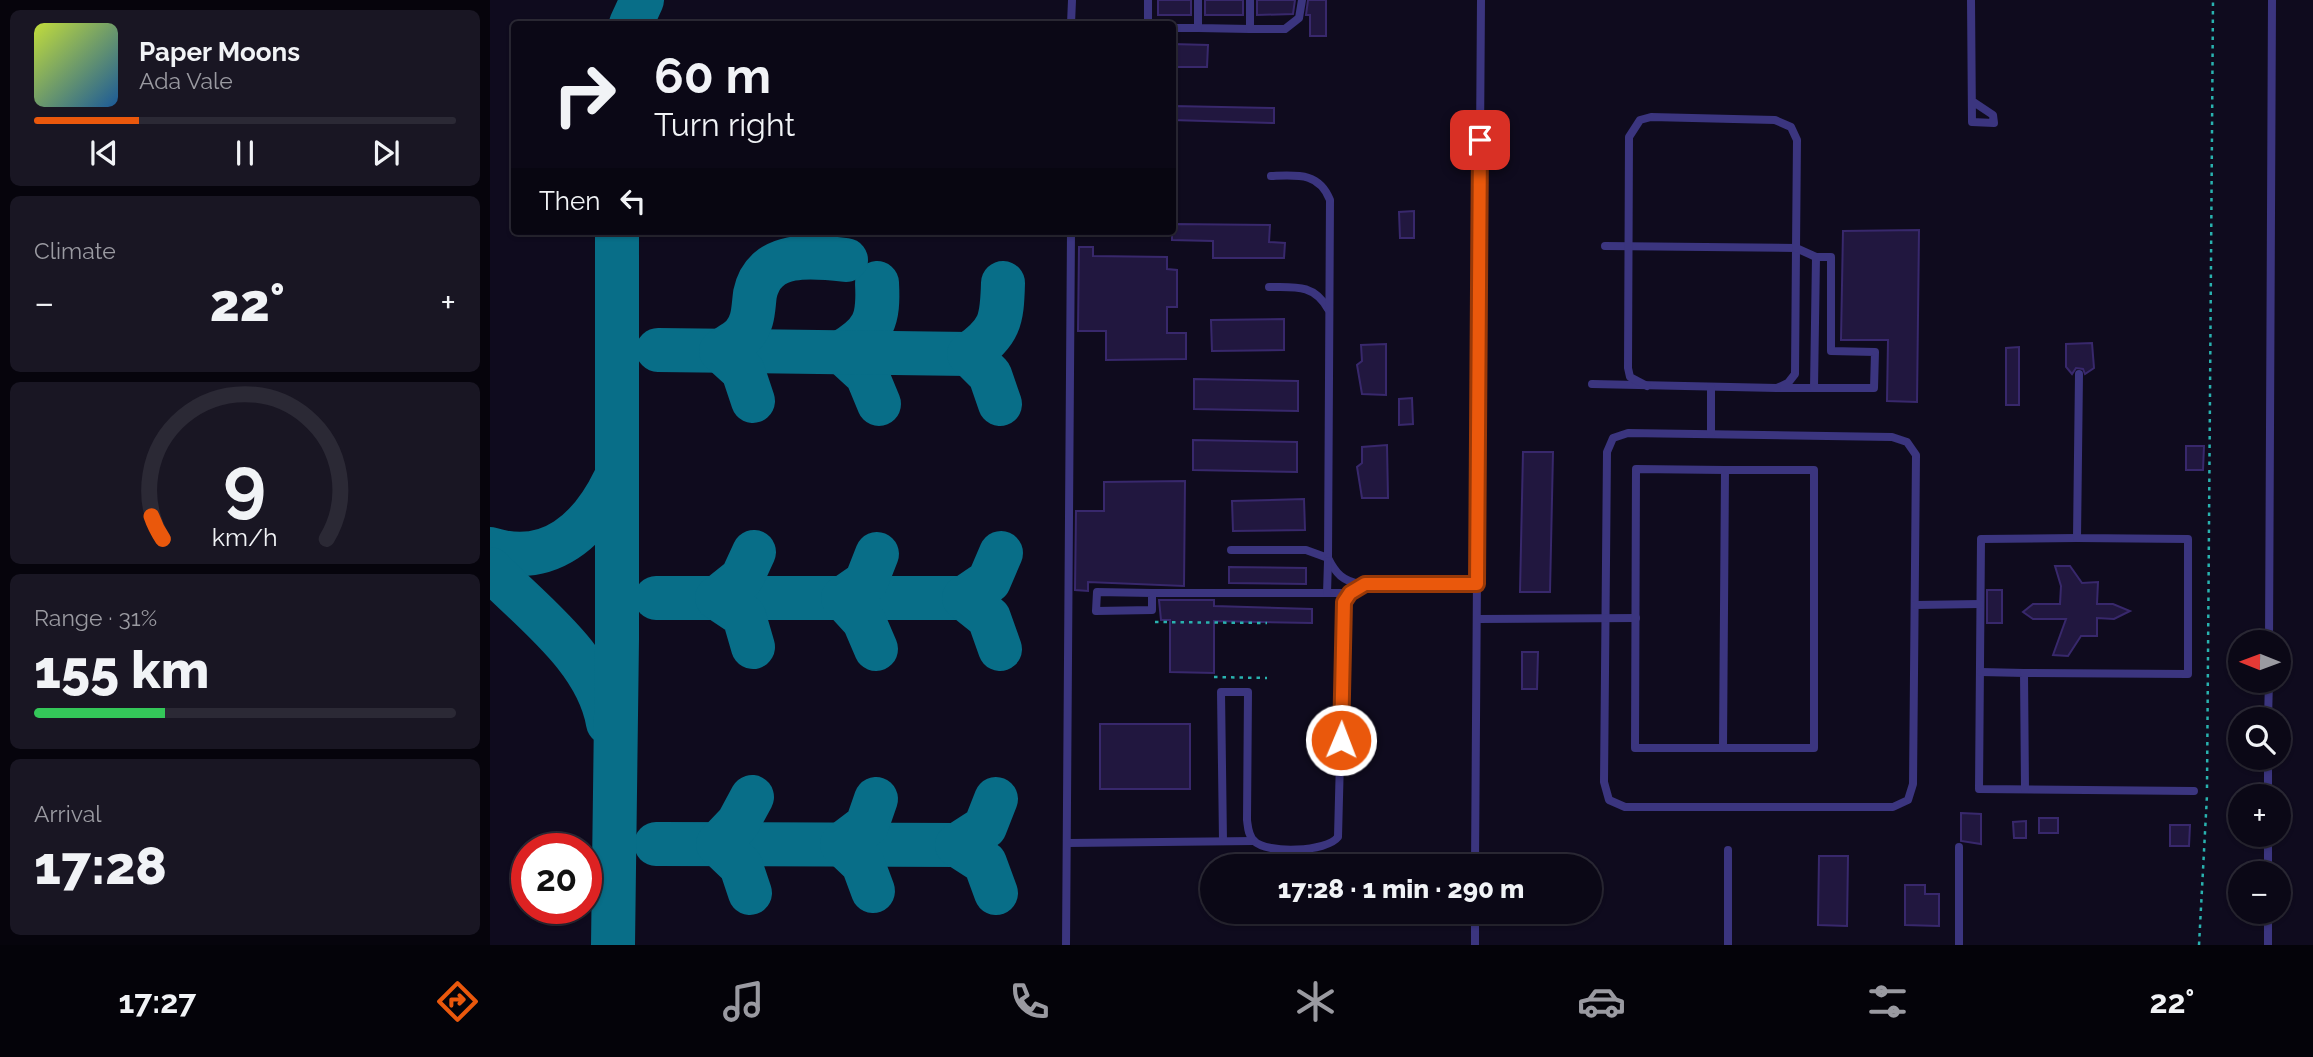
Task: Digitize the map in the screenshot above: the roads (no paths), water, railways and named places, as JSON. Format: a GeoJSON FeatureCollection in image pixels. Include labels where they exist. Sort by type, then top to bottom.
{"type":"FeatureCollection","features":[{"type":"Feature","properties":{"kind":"lane"},"geometry":{"type":"LineString","coordinates":[[1072,0],[1072,21]]}},
{"type":"Feature","properties":{"kind":"lane"},"geometry":{"type":"LineString","coordinates":[[1147,0],[1147,21]]}},
{"type":"Feature","properties":{"kind":"lane"},"geometry":{"type":"LineString","coordinates":[[1198,0],[1198,28]]}},
{"type":"Feature","properties":{"kind":"lane"},"geometry":{"type":"LineString","coordinates":[[1250,0],[1250,29]]}},
{"type":"Feature","properties":{"kind":"lane"},"geometry":{"type":"LineString","coordinates":[[1176,28],[1285,29],[1299,19],[1302,0]]}},
{"type":"Feature","properties":{"kind":"lane"},"geometry":{"type":"LineString","coordinates":[[1475,854],[1481,0]]}},
{"type":"Feature","properties":{"kind":"lane"},"geometry":{"type":"LineString","coordinates":[[1971,0],[1972,101]]}},
{"type":"Feature","properties":{"kind":"lane"},"geometry":{"type":"LineString","coordinates":[[2269,630],[2272,0]]}},
{"type":"Feature","properties":{"kind":"lane"},"geometry":{"type":"LineString","coordinates":[[1647,386],[1630,377],[1628,368],[1629,137],[1640,120],[1651,117],[1775,120],[1791,128],[1797,140],[1795,374],[1788,383],[1777,388]]}},
{"type":"Feature","properties":{"kind":"lane"},"geometry":{"type":"LineString","coordinates":[[1271,176],[1302,175],[1315,178],[1325,187],[1330,200],[1327,593]]}},
{"type":"Feature","properties":{"kind":"lane"},"geometry":{"type":"LineString","coordinates":[[1066,945],[1070,235]]}},
{"type":"Feature","properties":{"kind":"lane"},"geometry":{"type":"LineString","coordinates":[[1592,384],[1874,388],[1874,352],[1831,351],[1831,257],[1816,257],[1796,248],[1605,246]]}},
{"type":"Feature","properties":{"kind":"lane"},"geometry":{"type":"LineString","coordinates":[[1814,388],[1816,257]]}},
{"type":"Feature","properties":{"kind":"lane"},"geometry":{"type":"LineString","coordinates":[[1269,287],[1309,289],[1321,297],[1330,312]]}},
{"type":"Feature","properties":{"kind":"lane"},"geometry":{"type":"LineString","coordinates":[[2077,538],[2079,374]]}},
{"type":"Feature","properties":{"kind":"lane"},"geometry":{"type":"LineString","coordinates":[[1710,434],[1711,387]]}},
{"type":"Feature","properties":{"kind":"lane"},"geometry":{"type":"LineString","coordinates":[[1628,433],[1710,434],[1892,437],[1907,442],[1916,455],[1914,605],[1913,784],[1908,800],[1893,807],[1625,807],[1609,800],[1604,782],[1605,618],[1607,452],[1612,438],[1628,433]]}},
{"type":"Feature","properties":{"kind":"lane"},"geometry":{"type":"LineString","coordinates":[[1636,470],[1725,470],[1814,470],[1814,748],[1636,748],[1636,470]]}},
{"type":"Feature","properties":{"kind":"lane"},"geometry":{"type":"LineString","coordinates":[[1723,748],[1725,470]]}},
{"type":"Feature","properties":{"kind":"lane"},"geometry":{"type":"LineString","coordinates":[[1981,672],[2188,674],[2188,539],[1981,539],[1979,789],[2194,791]]}},
{"type":"Feature","properties":{"kind":"lane"},"geometry":{"type":"LineString","coordinates":[[1231,550],[1306,550],[1328,558],[1335,572],[1345,581],[1365,584],[1477,584]]}},
{"type":"Feature","properties":{"kind":"lane"},"geometry":{"type":"LineString","coordinates":[[1223,841],[1221,692],[1248,692],[1247,820],[1249,833],[1254,841],[1264,848],[1321,849],[1333,844],[1338,837],[1344,602],[1350,593],[1365,584]]}},
{"type":"Feature","properties":{"kind":"lane"},"geometry":{"type":"LineString","coordinates":[[1152,593],[1152,610],[1096,611],[1097,592],[1350,593]]}},
{"type":"Feature","properties":{"kind":"lane"},"geometry":{"type":"LineString","coordinates":[[1914,605],[1980,604]]}},
{"type":"Feature","properties":{"kind":"lane"},"geometry":{"type":"LineString","coordinates":[[1477,619],[1636,618]]}},
{"type":"Feature","properties":{"kind":"lane"},"geometry":{"type":"LineString","coordinates":[[2024,673],[2025,789]]}},
{"type":"Feature","properties":{"kind":"lane"},"geometry":{"type":"LineString","coordinates":[[1068,843],[1254,841]]}},
{"type":"Feature","properties":{"kind":"lane"},"geometry":{"type":"LineString","coordinates":[[1959,847],[1959,945]]}},
{"type":"Feature","properties":{"kind":"lane"},"geometry":{"type":"LineString","coordinates":[[1728,850],[1728,945]]}},
{"type":"Feature","properties":{"kind":"lane"},"geometry":{"type":"LineString","coordinates":[[1475,924],[1475,945]]}},
{"type":"Feature","properties":{"kind":"lane"},"geometry":{"type":"LineString","coordinates":[[2268,924],[2268,945]]}}]}
